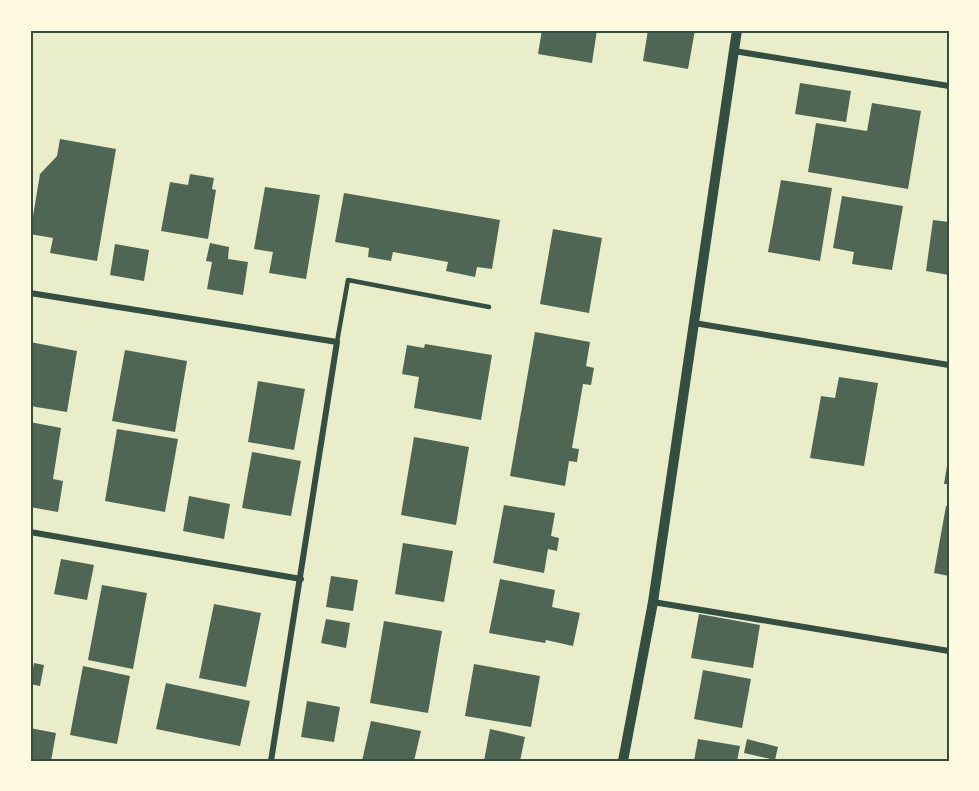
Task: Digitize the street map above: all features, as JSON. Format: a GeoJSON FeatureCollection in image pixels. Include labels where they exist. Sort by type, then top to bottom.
{"type":"FeatureCollection","features":[{"type":"Feature","properties":{"kind":"street"},"geometry":{"type":"LineString","coordinates":[[623,761],[653,602],[737,30]]}},
{"type":"Feature","properties":{"kind":"street"},"geometry":{"type":"LineString","coordinates":[[735,51],[949,86]]}},
{"type":"Feature","properties":{"kind":"street"},"geometry":{"type":"LineString","coordinates":[[30,292],[337,342],[271,761]]}},
{"type":"Feature","properties":{"kind":"street"},"geometry":{"type":"LineString","coordinates":[[694,323],[949,365]]}},
{"type":"Feature","properties":{"kind":"street"},"geometry":{"type":"LineString","coordinates":[[30,532],[301,579]]}},
{"type":"Feature","properties":{"kind":"street"},"geometry":{"type":"LineString","coordinates":[[653,602],[949,651]]}},
{"type":"Feature","properties":{"kind":"lane"},"geometry":{"type":"LineString","coordinates":[[337,342],[348,280],[489,307]]}},
{"type":"Feature","properties":{"kind":"building"},"geometry":{"type":"Polygon","coordinates":[[[542,30],[597,30],[592,63],[538,54],[542,30]]]}},
{"type":"Feature","properties":{"kind":"building"},"geometry":{"type":"Polygon","coordinates":[[[648,30],[695,30],[688,69],[643,61],[648,30]]]}},
{"type":"Feature","properties":{"kind":"building"},"geometry":{"type":"Polygon","coordinates":[[[800,83],[851,91],[846,122],[795,114],[800,83]]]}},
{"type":"Feature","properties":{"kind":"building"},"geometry":{"type":"Polygon","coordinates":[[[872,103],[921,111],[908,189],[808,172],[816,123],[867,131],[872,103]]]}},
{"type":"Feature","properties":{"kind":"building"},"geometry":{"type":"Polygon","coordinates":[[[60,139],[116,149],[97,261],[50,253],[53,238],[30,234],[40,174],[57,156],[60,139]]]}},
{"type":"Feature","properties":{"kind":"building"},"geometry":{"type":"Polygon","coordinates":[[[190,174],[214,178],[212,189],[216,190],[208,239],[161,231],[170,182],[188,185],[190,174]]]}},
{"type":"Feature","properties":{"kind":"building"},"geometry":{"type":"Polygon","coordinates":[[[781,180],[832,188],[820,261],[768,252],[781,180]]]}},
{"type":"Feature","properties":{"kind":"building"},"geometry":{"type":"Polygon","coordinates":[[[265,187],[320,195],[306,279],[269,273],[273,252],[254,249],[265,187]]]}},
{"type":"Feature","properties":{"kind":"building"},"geometry":{"type":"Polygon","coordinates":[[[344,193],[500,220],[492,269],[477,267],[475,277],[446,271],[448,262],[393,252],[391,261],[368,257],[369,248],[335,242],[344,193]]]}},
{"type":"Feature","properties":{"kind":"building"},"geometry":{"type":"Polygon","coordinates":[[[842,196],[903,206],[892,270],[852,264],[854,252],[833,248],[842,196]]]}},
{"type":"Feature","properties":{"kind":"building"},"geometry":{"type":"Polygon","coordinates":[[[933,220],[949,222],[949,275],[926,271],[933,220]]]}},
{"type":"Feature","properties":{"kind":"building"},"geometry":{"type":"Polygon","coordinates":[[[553,229],[602,238],[589,313],[540,304],[553,229]]]}},
{"type":"Feature","properties":{"kind":"building"},"geometry":{"type":"Polygon","coordinates":[[[210,243],[229,247],[228,259],[248,262],[243,295],[207,289],[212,262],[206,261],[210,243]]]}},
{"type":"Feature","properties":{"kind":"building"},"geometry":{"type":"Polygon","coordinates":[[[115,244],[149,250],[144,281],[110,275],[115,244]]]}},
{"type":"Feature","properties":{"kind":"building"},"geometry":{"type":"Polygon","coordinates":[[[535,332],[590,342],[586,366],[594,368],[591,385],[583,384],[572,448],[579,449],[577,462],[569,461],[565,486],[510,476],[535,332]]]}},
{"type":"Feature","properties":{"kind":"building"},"geometry":{"type":"Polygon","coordinates":[[[30,342],[77,351],[67,412],[30,406],[30,342]]]}},
{"type":"Feature","properties":{"kind":"building"},"geometry":{"type":"Polygon","coordinates":[[[425,344],[492,355],[481,420],[414,408],[419,377],[402,374],[407,345],[424,348],[425,344]]]}},
{"type":"Feature","properties":{"kind":"building"},"geometry":{"type":"Polygon","coordinates":[[[125,350],[187,361],[175,432],[112,421],[125,350]]]}},
{"type":"Feature","properties":{"kind":"building"},"geometry":{"type":"Polygon","coordinates":[[[839,377],[878,383],[864,466],[810,458],[821,396],[835,398],[839,377]]]}},
{"type":"Feature","properties":{"kind":"building"},"geometry":{"type":"Polygon","coordinates":[[[258,381],[305,389],[294,450],[248,442],[258,381]]]}},
{"type":"Feature","properties":{"kind":"building"},"geometry":{"type":"Polygon","coordinates":[[[30,422],[61,428],[53,479],[63,481],[58,512],[30,507],[30,422]]]}},
{"type":"Feature","properties":{"kind":"building"},"geometry":{"type":"Polygon","coordinates":[[[117,429],[178,439],[165,512],[105,501],[117,429]]]}},
{"type":"Feature","properties":{"kind":"building"},"geometry":{"type":"Polygon","coordinates":[[[414,437],[469,447],[456,525],[401,515],[414,437]]]}},
{"type":"Feature","properties":{"kind":"building"},"geometry":{"type":"Polygon","coordinates":[[[252,452],[301,461],[291,516],[242,508],[252,452]]]}},
{"type":"Feature","properties":{"kind":"building"},"geometry":{"type":"Polygon","coordinates":[[[948,460],[949,484],[944,484],[948,460]]]}},
{"type":"Feature","properties":{"kind":"building"},"geometry":{"type":"Polygon","coordinates":[[[189,496],[230,504],[224,539],[183,531],[189,496]]]}},
{"type":"Feature","properties":{"kind":"building"},"geometry":{"type":"Polygon","coordinates":[[[504,505],[555,513],[551,536],[559,538],[557,551],[548,549],[544,573],[493,563],[504,505]]]}},
{"type":"Feature","properties":{"kind":"building"},"geometry":{"type":"Polygon","coordinates":[[[946,506],[949,506],[949,576],[934,573],[946,506]]]}},
{"type":"Feature","properties":{"kind":"building"},"geometry":{"type":"Polygon","coordinates":[[[403,543],[453,551],[444,602],[395,594],[403,543]]]}},
{"type":"Feature","properties":{"kind":"building"},"geometry":{"type":"Polygon","coordinates":[[[61,559],[94,565],[87,600],[54,594],[61,559]]]}},
{"type":"Feature","properties":{"kind":"building"},"geometry":{"type":"Polygon","coordinates":[[[331,576],[358,580],[353,611],[326,607],[331,576]]]}},
{"type":"Feature","properties":{"kind":"building"},"geometry":{"type":"Polygon","coordinates":[[[500,579],[555,590],[552,607],[580,613],[573,646],[489,633],[500,579]]]}},
{"type":"Feature","properties":{"kind":"building"},"geometry":{"type":"Polygon","coordinates":[[[102,585],[147,593],[133,669],[88,660],[102,585]]]}},
{"type":"Feature","properties":{"kind":"building"},"geometry":{"type":"Polygon","coordinates":[[[214,604],[261,613],[246,687],[199,678],[214,604]]]}},
{"type":"Feature","properties":{"kind":"building"},"geometry":{"type":"Polygon","coordinates":[[[699,614],[760,625],[753,668],[691,658],[699,614]]]}},
{"type":"Feature","properties":{"kind":"building"},"geometry":{"type":"Polygon","coordinates":[[[326,619],[350,623],[346,648],[321,643],[326,619]]]}},
{"type":"Feature","properties":{"kind":"building"},"geometry":{"type":"Polygon","coordinates":[[[384,621],[442,631],[428,713],[370,703],[384,621]]]}},
{"type":"Feature","properties":{"kind":"building"},"geometry":{"type":"Polygon","coordinates":[[[34,663],[44,665],[40,686],[30,684],[34,663]]]}},
{"type":"Feature","properties":{"kind":"building"},"geometry":{"type":"Polygon","coordinates":[[[474,664],[540,676],[531,727],[465,716],[474,664]]]}},
{"type":"Feature","properties":{"kind":"building"},"geometry":{"type":"Polygon","coordinates":[[[83,666],[130,676],[117,744],[70,735],[83,666]]]}},
{"type":"Feature","properties":{"kind":"building"},"geometry":{"type":"Polygon","coordinates":[[[703,670],[751,679],[742,728],[694,719],[703,670]]]}},
{"type":"Feature","properties":{"kind":"building"},"geometry":{"type":"Polygon","coordinates":[[[166,683],[250,701],[240,746],[156,729],[166,683]]]}},
{"type":"Feature","properties":{"kind":"building"},"geometry":{"type":"Polygon","coordinates":[[[307,701],[340,707],[334,742],[301,737],[307,701]]]}},
{"type":"Feature","properties":{"kind":"building"},"geometry":{"type":"Polygon","coordinates":[[[371,721],[421,731],[414,761],[362,761],[371,721]]]}},
{"type":"Feature","properties":{"kind":"building"},"geometry":{"type":"Polygon","coordinates":[[[30,728],[56,733],[51,761],[30,759],[30,728]]]}},
{"type":"Feature","properties":{"kind":"building"},"geometry":{"type":"Polygon","coordinates":[[[490,729],[525,737],[520,761],[484,761],[490,729]]]}},
{"type":"Feature","properties":{"kind":"building"},"geometry":{"type":"Polygon","coordinates":[[[698,739],[740,746],[737,761],[694,761],[698,739]]]}},
{"type":"Feature","properties":{"kind":"building"},"geometry":{"type":"Polygon","coordinates":[[[747,739],[778,747],[775,760],[744,753],[747,739]]]}}]}
